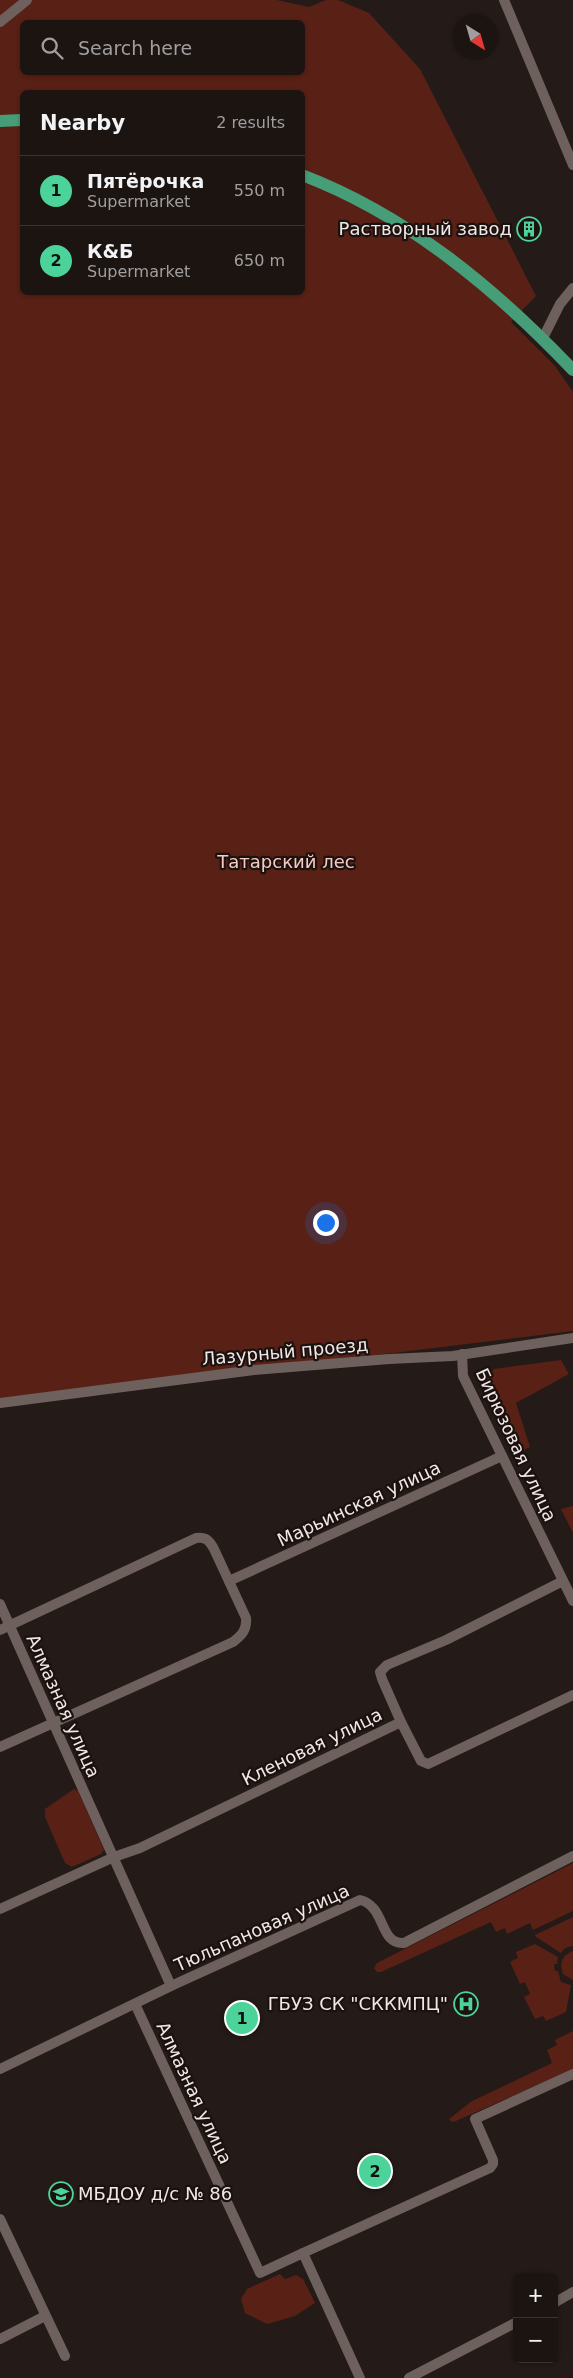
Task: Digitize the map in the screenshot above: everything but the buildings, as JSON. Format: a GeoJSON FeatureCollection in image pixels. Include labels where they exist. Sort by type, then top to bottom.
{"type":"FeatureCollection","features":[{"type":"Feature","properties":{"kind":"main road"},"geometry":{"type":"LineString","coordinates":[[0,121],[20,120]]}},
{"type":"Feature","properties":{"kind":"main road"},"geometry":{"type":"LineString","coordinates":[[305,176],[375,208],[426,241],[466,271],[543,338],[573,370]]}},
{"type":"Feature","properties":{"kind":"street"},"geometry":{"type":"LineString","coordinates":[[0,22],[27,0]]}},
{"type":"Feature","properties":{"kind":"street"},"geometry":{"type":"LineString","coordinates":[[504,0],[573,165]]}},
{"type":"Feature","properties":{"kind":"street"},"geometry":{"type":"LineString","coordinates":[[543,338],[560,304],[573,288]]}},
{"type":"Feature","properties":{"kind":"street","name":"Лазурный проезд"},"geometry":{"type":"LineString","coordinates":[[0,1403],[254,1370],[462,1354],[573,1338]]}},
{"type":"Feature","properties":{"kind":"street","name":"Бирюзовая улица"},"geometry":{"type":"LineString","coordinates":[[462,1354],[463,1376],[573,1601]]}},
{"type":"Feature","properties":{"kind":"street","name":"Марьинская улица"},"geometry":{"type":"LineString","coordinates":[[229,1581],[502,1456]]}},
{"type":"Feature","properties":{"kind":"street"},"geometry":{"type":"LineString","coordinates":[[0,1747],[233,1642],[240,1637],[247,1625],[246,1618],[210,1541],[203,1537],[196,1538],[4,1628]]}},
{"type":"Feature","properties":{"kind":"street","name":"Кленовая улица"},"geometry":{"type":"LineString","coordinates":[[0,1909],[114,1857],[140,1848],[401,1722],[380,1672],[387,1665],[446,1640],[563,1581]]}},
{"type":"Feature","properties":{"kind":"street","name":"Алмазная улица"},"geometry":{"type":"LineString","coordinates":[[0,1604],[4,1628],[53,1722],[171,1986]]}},
{"type":"Feature","properties":{"kind":"street"},"geometry":{"type":"LineString","coordinates":[[401,1722],[421,1761],[428,1764],[573,1695]]}},
{"type":"Feature","properties":{"kind":"street","name":"Тюльпановая улица"},"geometry":{"type":"LineString","coordinates":[[0,2070],[171,1986],[360,1900],[372,1905],[376,1910],[391,1941],[397,1944],[404,1943],[573,1856]]}},
{"type":"Feature","properties":{"kind":"street","name":"Алмазная улица"},"geometry":{"type":"LineString","coordinates":[[135,2004],[260,2273],[303,2253]]}},
{"type":"Feature","properties":{"kind":"street"},"geometry":{"type":"LineString","coordinates":[[360,2378],[303,2253],[490,2168],[493,2160],[475,2119],[573,2074]]}},
{"type":"Feature","properties":{"kind":"street"},"geometry":{"type":"LineString","coordinates":[[1,2225],[65,2356]]}},
{"type":"Feature","properties":{"kind":"street"},"geometry":{"type":"LineString","coordinates":[[558,2301],[573,2292]]}},
{"type":"Feature","properties":{"kind":"street"},"geometry":{"type":"LineString","coordinates":[[0,2339],[45,2316]]}},
{"type":"Feature","properties":{"kind":"street"},"geometry":{"type":"LineString","coordinates":[[409,2378],[513,2324]]}},
{"type":"Feature","properties":{"kind":"green space","name":"Татарский лес"},"geometry":{"type":"Polygon","coordinates":[[[0,0],[277,0],[309,7],[326,0],[338,0],[369,13],[420,69],[536,296],[511,322],[555,366],[573,392],[573,1331],[0,1401],[0,0]]]}},
{"type":"Feature","properties":{"kind":"green space"},"geometry":{"type":"Polygon","coordinates":[[[561,1360],[569,1374],[516,1403],[530,1447],[513,1455],[482,1383],[494,1369],[561,1360]]]}},
{"type":"Feature","properties":{"kind":"green space"},"geometry":{"type":"Polygon","coordinates":[[[573,1506],[573,1533],[561,1509],[573,1506]]]}},
{"type":"Feature","properties":{"kind":"green space"},"geometry":{"type":"Polygon","coordinates":[[[74,1789],[78,1791],[104,1850],[101,1854],[72,1867],[65,1863],[45,1817],[45,1809],[74,1789]]]}},
{"type":"Feature","properties":{"kind":"green space"},"geometry":{"type":"Polygon","coordinates":[[[573,1863],[573,1911],[533,1930],[530,1923],[507,1934],[505,1928],[496,1932],[491,1922],[381,1972],[377,1972],[374,1968],[377,1963],[573,1863]]]}},
{"type":"Feature","properties":{"kind":"green space"},"geometry":{"type":"Polygon","coordinates":[[[573,1917],[573,1946],[565,1948],[561,1953],[536,1937],[535,1935],[573,1917]]]}},
{"type":"Feature","properties":{"kind":"green space"},"geometry":{"type":"Polygon","coordinates":[[[535,1944],[558,1957],[557,1964],[554,1964],[555,1971],[558,1971],[561,1982],[571,1985],[566,2012],[546,2021],[543,2016],[535,2019],[524,1997],[530,1994],[525,1982],[520,1984],[510,1962],[518,1958],[516,1952],[535,1944]]]}},
{"type":"Feature","properties":{"kind":"green space"},"geometry":{"type":"Polygon","coordinates":[[[573,1951],[573,1980],[563,1974],[561,1966],[564,1957],[573,1951]]]}},
{"type":"Feature","properties":{"kind":"green space"},"geometry":{"type":"Polygon","coordinates":[[[573,2031],[573,2069],[456,2121],[452,2122],[449,2119],[472,2101],[552,2063],[547,2050],[557,2045],[555,2040],[573,2031]]]}},
{"type":"Feature","properties":{"kind":"green space"},"geometry":{"type":"Polygon","coordinates":[[[280,2274],[285,2279],[296,2275],[303,2279],[315,2303],[295,2316],[267,2324],[245,2313],[241,2299],[247,2289],[280,2274]]]}},
{"type":"Feature","properties":{"kind":"place","name":"Растворный завод"},"geometry":{"type":"Point","coordinates":[529,229]}},
{"type":"Feature","properties":{"kind":"place","name":"ГБУЗ СК \"СККМПЦ\""},"geometry":{"type":"Point","coordinates":[466,2004]}},
{"type":"Feature","properties":{"kind":"place","name":"Пятёрочка"},"geometry":{"type":"Point","coordinates":[242,2018]}},
{"type":"Feature","properties":{"kind":"place","name":"К&Б"},"geometry":{"type":"Point","coordinates":[375,2171]}},
{"type":"Feature","properties":{"kind":"place","name":"МБДОУ д/с № 86"},"geometry":{"type":"Point","coordinates":[61,2194]}}]}
